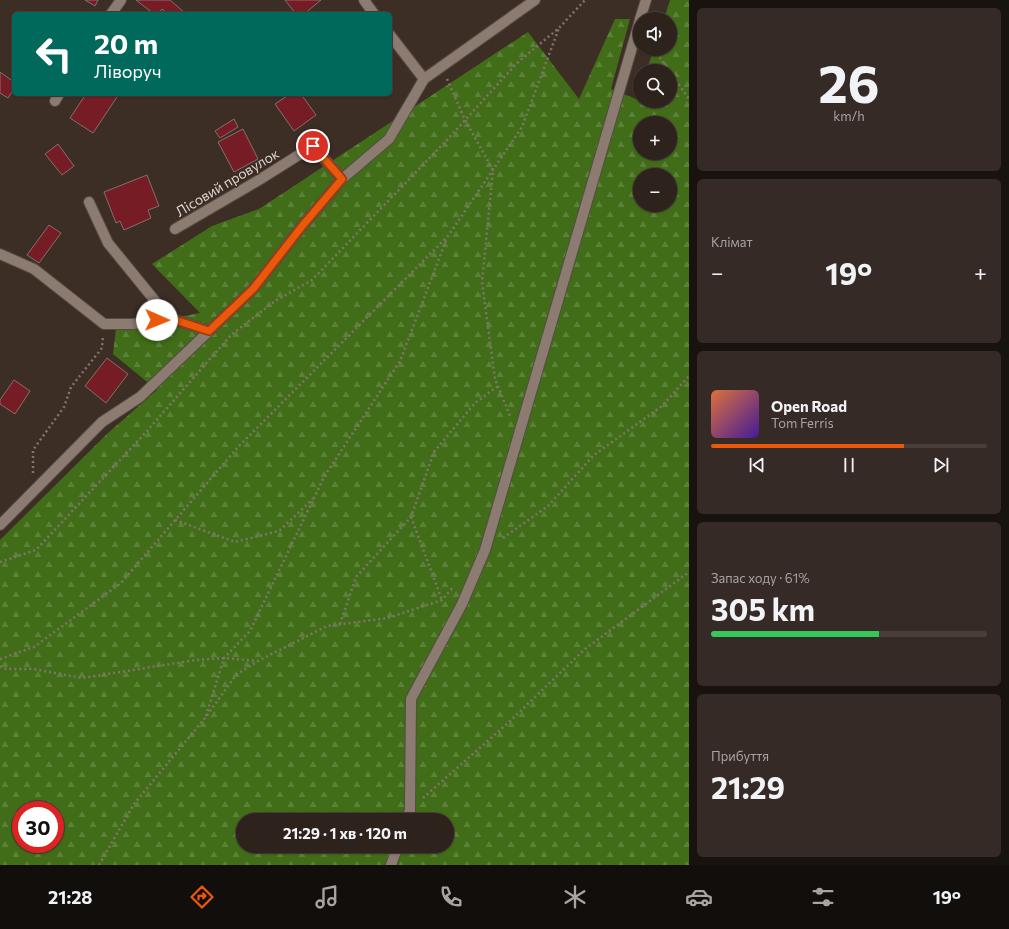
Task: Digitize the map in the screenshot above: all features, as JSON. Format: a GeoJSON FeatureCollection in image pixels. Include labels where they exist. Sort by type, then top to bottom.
{"type":"FeatureCollection","features":[{"type":"Feature","properties":{"kind":"street"},"geometry":{"type":"LineString","coordinates":[[112,12],[121,0]]}},
{"type":"Feature","properties":{"kind":"street"},"geometry":{"type":"LineString","coordinates":[[364,0],[373,12]]}},
{"type":"Feature","properties":{"kind":"street"},"geometry":{"type":"LineString","coordinates":[[0,525],[102,422],[140,397],[253,289],[303,225],[342,179],[388,139],[424,79],[535,0]]}},
{"type":"Feature","properties":{"kind":"street"},"geometry":{"type":"LineString","coordinates":[[642,12],[646,0]]}},
{"type":"Feature","properties":{"kind":"street"},"geometry":{"type":"LineString","coordinates":[[392,38],[424,79]]}},
{"type":"Feature","properties":{"kind":"street"},"geometry":{"type":"LineString","coordinates":[[409,813],[411,699],[462,604],[485,550],[633,43]]}},
{"type":"Feature","properties":{"kind":"street","name":"Лісовий провулок"},"geometry":{"type":"LineString","coordinates":[[175,229],[259,180],[313,146],[342,179]]}},
{"type":"Feature","properties":{"kind":"street"},"geometry":{"type":"LineString","coordinates":[[89,202],[108,244],[169,318]]}},
{"type":"Feature","properties":{"kind":"street"},"geometry":{"type":"LineString","coordinates":[[0,254],[34,269],[104,324],[133,324],[169,318],[209,331]]}},
{"type":"Feature","properties":{"kind":"street"},"geometry":{"type":"LineString","coordinates":[[391,865],[395,853]]}},
{"type":"Feature","properties":{"kind":"path"},"geometry":{"type":"LineString","coordinates":[[0,562],[36,550],[152,425],[231,336],[275,301],[312,280],[382,208],[517,63],[559,28],[585,0]]}},
{"type":"Feature","properties":{"kind":"path"},"geometry":{"type":"LineString","coordinates":[[0,659],[34,646],[121,583],[238,447],[448,236],[522,127],[559,28]]}},
{"type":"Feature","properties":{"kind":"path"},"geometry":{"type":"LineString","coordinates":[[441,66],[465,120],[493,170],[482,282],[495,379],[518,435]]}},
{"type":"Feature","properties":{"kind":"path"},"geometry":{"type":"LineString","coordinates":[[677,81],[689,99]]}},
{"type":"Feature","properties":{"kind":"path"},"geometry":{"type":"LineString","coordinates":[[205,718],[224,658],[250,631],[324,477],[400,361],[448,236]]}},
{"type":"Feature","properties":{"kind":"path"},"geometry":{"type":"LineString","coordinates":[[34,492],[33,450],[64,407],[71,387],[102,348],[104,324]]}},
{"type":"Feature","properties":{"kind":"path"},"geometry":{"type":"LineString","coordinates":[[485,550],[548,506],[594,455],[662,406],[689,376]]}},
{"type":"Feature","properties":{"kind":"path"},"geometry":{"type":"LineString","coordinates":[[340,624],[356,577],[411,517],[434,452],[475,403],[498,386]]}},
{"type":"Feature","properties":{"kind":"path"},"geometry":{"type":"LineString","coordinates":[[174,520],[234,542],[279,532],[315,497]]}},
{"type":"Feature","properties":{"kind":"path"},"geometry":{"type":"LineString","coordinates":[[411,517],[442,600]]}},
{"type":"Feature","properties":{"kind":"path"},"geometry":{"type":"LineString","coordinates":[[410,810],[509,722],[585,649],[689,572]]}},
{"type":"Feature","properties":{"kind":"path"},"geometry":{"type":"LineString","coordinates":[[99,865],[134,804],[205,718],[236,675],[258,661],[327,626],[388,618],[442,600],[456,583]]}},
{"type":"Feature","properties":{"kind":"path"},"geometry":{"type":"LineString","coordinates":[[0,666],[6,669],[33,669],[82,678],[196,660],[224,658],[258,661]]}},
{"type":"Feature","properties":{"kind":"green space"},"geometry":{"type":"Polygon","coordinates":[[[670,0],[689,0],[689,865],[0,865],[0,540],[108,433],[157,390],[113,354],[116,329],[200,313],[152,264],[212,226],[259,209],[528,32],[579,99],[615,19],[630,19],[611,89],[633,98],[633,108],[677,108],[677,64],[649,64],[651,56],[677,56],[677,12],[666,12],[670,0]]]}},
{"type":"Feature","properties":{"kind":"building"},"geometry":{"type":"Polygon","coordinates":[[[85,0],[98,0],[95,6],[85,0]]]}},
{"type":"Feature","properties":{"kind":"building"},"geometry":{"type":"Polygon","coordinates":[[[136,0],[170,0],[184,12],[166,12],[162,9],[160,12],[151,12],[136,0]]]}},
{"type":"Feature","properties":{"kind":"building"},"geometry":{"type":"Polygon","coordinates":[[[285,0],[321,0],[306,12],[294,12],[285,0]]]}},
{"type":"Feature","properties":{"kind":"building"},"geometry":{"type":"Polygon","coordinates":[[[0,72],[12,81],[12,92],[8,98],[0,93],[0,72]]]}},
{"type":"Feature","properties":{"kind":"building"},"geometry":{"type":"Polygon","coordinates":[[[85,96],[118,96],[93,133],[70,118],[85,96]]]}},
{"type":"Feature","properties":{"kind":"building"},"geometry":{"type":"Polygon","coordinates":[[[287,96],[302,96],[316,115],[294,131],[275,104],[287,96]]]}},
{"type":"Feature","properties":{"kind":"building"},"geometry":{"type":"Polygon","coordinates":[[[234,119],[238,127],[220,138],[215,131],[234,119]]]}},
{"type":"Feature","properties":{"kind":"building"},"geometry":{"type":"Polygon","coordinates":[[[243,129],[258,159],[234,172],[218,142],[243,129]]]}},
{"type":"Feature","properties":{"kind":"building"},"geometry":{"type":"Polygon","coordinates":[[[58,144],[74,166],[62,175],[45,154],[58,144]]]}},
{"type":"Feature","properties":{"kind":"building"},"geometry":{"type":"Polygon","coordinates":[[[147,175],[159,206],[148,210],[151,218],[124,230],[120,221],[116,223],[104,192],[147,175]]]}},
{"type":"Feature","properties":{"kind":"building"},"geometry":{"type":"Polygon","coordinates":[[[49,225],[61,233],[39,263],[27,255],[49,225]]]}},
{"type":"Feature","properties":{"kind":"building"},"geometry":{"type":"Polygon","coordinates":[[[107,358],[128,374],[106,403],[85,386],[107,358]]]}},
{"type":"Feature","properties":{"kind":"building"},"geometry":{"type":"Polygon","coordinates":[[[14,380],[30,391],[15,414],[0,404],[0,400],[14,380]]]}},
{"type":"Feature","properties":{"kind":"route"},"geometry":{"type":"LineString","coordinates":[[157,320],[169,318],[209,331],[253,289],[303,225],[342,179],[313,146]]}}]}
